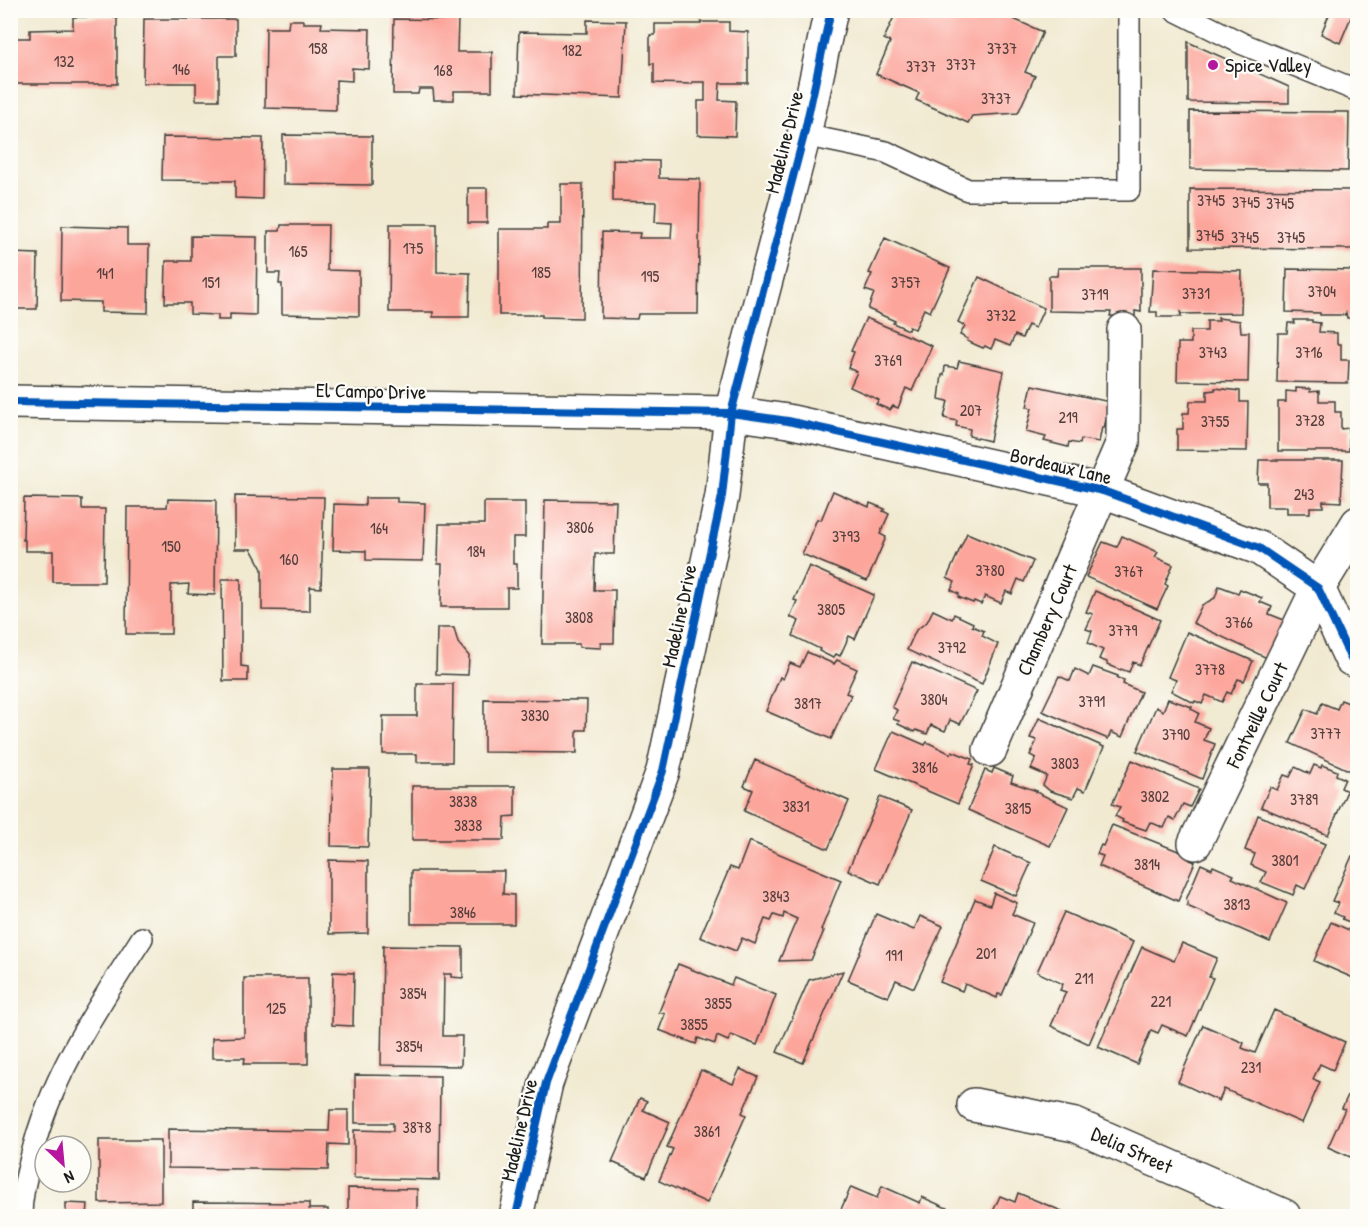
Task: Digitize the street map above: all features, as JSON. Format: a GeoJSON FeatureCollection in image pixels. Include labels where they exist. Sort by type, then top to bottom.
{"type":"FeatureCollection","features":[{"type":"Feature","properties":{"kind":"street","name":"Madeline Drive"},"geometry":{"type":"LineString","coordinates":[[516,1216],[546,1083],[663,771],[722,496],[731,413],[804,135],[831,10]]}},
{"type":"Feature","properties":{"kind":"street","name":"Chambery Court"},"geometry":{"type":"LineString","coordinates":[[990,750],[1123,442],[1124,330]]}},
{"type":"Feature","properties":{"kind":"street","name":"El Campo Drive"},"geometry":{"type":"LineString","coordinates":[[10,402],[731,413]]}},
{"type":"Feature","properties":{"kind":"street","name":"Bordeaux Lane"},"geometry":{"type":"LineString","coordinates":[[731,413],[788,421],[1103,491],[1259,548],[1318,588]]}},
{"type":"Feature","properties":{"kind":"street","name":"Fontveille Court"},"geometry":{"type":"LineString","coordinates":[[1195,843],[1318,588],[1358,523]]}},
{"type":"Feature","properties":{"kind":"street"},"geometry":{"type":"LineString","coordinates":[[1318,588],[1351,659],[1358,662]]}},
{"type":"Feature","properties":{"kind":"street","name":"Delia Street"},"geometry":{"type":"LineString","coordinates":[[974,1105],[1075,1125],[1284,1216]]}},
{"type":"Feature","properties":{"kind":"lane"},"geometry":{"type":"LineString","coordinates":[[804,135],[886,152],[968,190],[1129,190],[1129,10]]}},
{"type":"Feature","properties":{"kind":"lane"},"geometry":{"type":"LineString","coordinates":[[1175,10],[1243,44],[1358,91]]}},
{"type":"Feature","properties":{"kind":"lane"},"geometry":{"type":"LineString","coordinates":[[21,1216],[21,1197],[37,1133],[56,1082],[95,1011],[142,938]]}},
{"type":"Feature","properties":{"kind":"building"},"geometry":{"type":"Polygon","coordinates":[[[897,10],[1015,10],[1011,18],[1043,32],[1025,72],[1035,76],[1018,113],[972,116],[968,123],[916,100],[919,93],[876,74],[890,42],[884,39],[897,10]]]}},
{"type":"Feature","properties":{"kind":"building"},"geometry":{"type":"Polygon","coordinates":[[[1331,10],[1354,10],[1340,43],[1321,34],[1331,10]]]}},
{"type":"Feature","properties":{"kind":"building"},"geometry":{"type":"Polygon","coordinates":[[[73,17],[117,17],[117,84],[10,84],[10,38],[30,38],[30,30],[73,29],[73,17]]]}},
{"type":"Feature","properties":{"kind":"building"},"geometry":{"type":"Polygon","coordinates":[[[144,19],[236,19],[236,56],[219,56],[219,100],[196,100],[196,83],[143,83],[144,19]]]}},
{"type":"Feature","properties":{"kind":"building"},"geometry":{"type":"Polygon","coordinates":[[[394,19],[458,20],[457,52],[492,52],[492,91],[454,91],[454,100],[434,100],[433,89],[419,89],[418,94],[393,94],[394,19]]]}},
{"type":"Feature","properties":{"kind":"building"},"geometry":{"type":"Polygon","coordinates":[[[289,20],[322,23],[321,28],[370,29],[369,69],[352,68],[352,81],[336,80],[336,110],[265,108],[266,28],[288,28],[289,20]]]}},
{"type":"Feature","properties":{"kind":"building"},"geometry":{"type":"Polygon","coordinates":[[[587,20],[626,21],[622,98],[517,94],[519,32],[587,33],[587,20]]]}},
{"type":"Feature","properties":{"kind":"building"},"geometry":{"type":"Polygon","coordinates":[[[701,22],[729,22],[729,31],[748,32],[748,83],[720,83],[719,100],[736,101],[735,136],[698,135],[698,101],[705,101],[705,82],[654,83],[654,63],[650,64],[650,35],[655,35],[655,24],[701,24],[701,22]]]}},
{"type":"Feature","properties":{"kind":"building","name":"Spice Valley"},"geometry":{"type":"Polygon","coordinates":[[[1188,42],[1289,87],[1289,103],[1188,102],[1188,42]]]}},
{"type":"Feature","properties":{"kind":"building"},"geometry":{"type":"Polygon","coordinates":[[[1190,111],[1349,112],[1348,171],[1190,169],[1190,111]]]}},
{"type":"Feature","properties":{"kind":"building"},"geometry":{"type":"Polygon","coordinates":[[[283,135],[372,136],[372,185],[283,184],[283,135]]]}},
{"type":"Feature","properties":{"kind":"building"},"geometry":{"type":"Polygon","coordinates":[[[163,137],[263,138],[262,199],[235,198],[235,181],[162,180],[163,137]]]}},
{"type":"Feature","properties":{"kind":"building"},"geometry":{"type":"Polygon","coordinates":[[[613,160],[659,161],[659,178],[700,179],[698,314],[638,314],[637,319],[601,318],[602,232],[640,233],[639,238],[671,238],[672,223],[655,222],[656,202],[613,201],[613,160]]]}},
{"type":"Feature","properties":{"kind":"building"},"geometry":{"type":"Polygon","coordinates":[[[561,184],[583,184],[582,318],[499,315],[499,229],[547,229],[547,224],[561,224],[561,184]]]}},
{"type":"Feature","properties":{"kind":"building"},"geometry":{"type":"Polygon","coordinates":[[[468,188],[487,188],[487,223],[468,223],[468,188]]]}},
{"type":"Feature","properties":{"kind":"building"},"geometry":{"type":"Polygon","coordinates":[[[1190,189],[1358,190],[1358,249],[1190,248],[1190,189]]]}},
{"type":"Feature","properties":{"kind":"building"},"geometry":{"type":"Polygon","coordinates":[[[390,224],[437,224],[437,272],[470,273],[469,317],[433,317],[433,312],[389,312],[390,224]]]}},
{"type":"Feature","properties":{"kind":"building"},"geometry":{"type":"Polygon","coordinates":[[[281,225],[328,225],[327,270],[359,271],[359,316],[282,314],[280,273],[268,273],[268,231],[280,231],[281,225]]]}},
{"type":"Feature","properties":{"kind":"building"},"geometry":{"type":"Polygon","coordinates":[[[62,226],[127,228],[127,245],[149,245],[148,313],[101,312],[101,302],[61,301],[62,226]]]}},
{"type":"Feature","properties":{"kind":"building"},"geometry":{"type":"Polygon","coordinates":[[[191,236],[257,237],[256,315],[230,314],[230,320],[218,320],[218,315],[190,314],[190,303],[165,303],[166,261],[191,261],[191,236]]]}},
{"type":"Feature","properties":{"kind":"building"},"geometry":{"type":"Polygon","coordinates":[[[885,238],[950,268],[930,312],[924,309],[915,329],[909,327],[908,330],[893,323],[895,321],[868,309],[874,293],[865,290],[872,274],[869,273],[885,238]]]}},
{"type":"Feature","properties":{"kind":"building"},"geometry":{"type":"Polygon","coordinates":[[[10,253],[38,254],[37,309],[10,309],[10,253]]]}},
{"type":"Feature","properties":{"kind":"building"},"geometry":{"type":"Polygon","coordinates":[[[1058,268],[1141,268],[1141,312],[1135,311],[1135,316],[1110,316],[1111,312],[1049,311],[1049,276],[1057,276],[1058,268]]]}},
{"type":"Feature","properties":{"kind":"building"},"geometry":{"type":"Polygon","coordinates":[[[1153,269],[1242,271],[1241,313],[1181,314],[1180,311],[1181,317],[1157,317],[1157,312],[1150,312],[1153,269]]]}},
{"type":"Feature","properties":{"kind":"building"},"geometry":{"type":"Polygon","coordinates":[[[1287,269],[1358,270],[1358,318],[1347,318],[1346,313],[1345,315],[1320,315],[1320,313],[1286,312],[1287,269]]]}},
{"type":"Feature","properties":{"kind":"building"},"geometry":{"type":"Polygon","coordinates":[[[979,277],[1044,308],[1035,328],[1028,325],[1022,338],[1015,335],[1010,346],[995,340],[991,349],[967,341],[968,339],[960,335],[965,326],[958,322],[979,277]]]}},
{"type":"Feature","properties":{"kind":"building"},"geometry":{"type":"Polygon","coordinates":[[[866,318],[932,346],[912,391],[906,388],[898,408],[893,406],[890,410],[876,404],[879,400],[850,387],[857,372],[848,368],[854,352],[851,351],[866,318]]]}},
{"type":"Feature","properties":{"kind":"building"},"geometry":{"type":"Polygon","coordinates":[[[1218,318],[1240,321],[1241,332],[1249,332],[1248,382],[1177,381],[1178,343],[1191,343],[1191,331],[1207,331],[1207,321],[1219,321],[1218,318]]]}},
{"type":"Feature","properties":{"kind":"building"},"geometry":{"type":"Polygon","coordinates":[[[1294,320],[1312,320],[1312,322],[1320,323],[1319,332],[1337,333],[1337,344],[1341,344],[1341,360],[1349,360],[1348,383],[1277,382],[1278,333],[1287,333],[1288,323],[1295,323],[1294,320]]]}},
{"type":"Feature","properties":{"kind":"building"},"geometry":{"type":"Polygon","coordinates":[[[959,361],[1004,371],[990,441],[969,436],[970,429],[956,426],[957,421],[944,418],[948,401],[939,399],[942,375],[944,375],[945,366],[957,368],[959,361]]]}},
{"type":"Feature","properties":{"kind":"building"},"geometry":{"type":"Polygon","coordinates":[[[1032,385],[1110,402],[1099,442],[1081,439],[1080,444],[1069,442],[1068,447],[1044,441],[1046,437],[1026,432],[1032,408],[1027,407],[1032,385]]]}},
{"type":"Feature","properties":{"kind":"building"},"geometry":{"type":"Polygon","coordinates":[[[1215,388],[1240,391],[1240,402],[1248,402],[1247,451],[1177,450],[1177,429],[1183,429],[1183,413],[1189,413],[1190,401],[1207,401],[1207,391],[1215,390],[1215,388]]]}},
{"type":"Feature","properties":{"kind":"building"},"geometry":{"type":"Polygon","coordinates":[[[1296,388],[1310,389],[1310,392],[1319,391],[1319,401],[1335,401],[1335,412],[1341,412],[1341,429],[1349,428],[1349,451],[1278,451],[1278,402],[1286,402],[1286,391],[1296,392],[1296,388]]]}},
{"type":"Feature","properties":{"kind":"building"},"geometry":{"type":"Polygon","coordinates":[[[1259,460],[1343,460],[1341,502],[1323,501],[1323,507],[1310,507],[1310,513],[1287,513],[1287,507],[1267,507],[1267,483],[1258,483],[1259,460]]]}},
{"type":"Feature","properties":{"kind":"building"},"geometry":{"type":"Polygon","coordinates":[[[833,491],[869,507],[870,503],[885,509],[883,511],[889,514],[880,534],[886,537],[867,581],[802,554],[817,519],[821,520],[833,491]]]}},
{"type":"Feature","properties":{"kind":"building"},"geometry":{"type":"Polygon","coordinates":[[[235,496],[324,497],[321,588],[310,587],[310,611],[262,610],[262,569],[251,549],[235,549],[235,496]]]}},
{"type":"Feature","properties":{"kind":"building"},"geometry":{"type":"Polygon","coordinates":[[[24,498],[82,499],[82,509],[105,509],[104,582],[53,582],[53,551],[25,551],[24,498]]]}},
{"type":"Feature","properties":{"kind":"building"},"geometry":{"type":"Polygon","coordinates":[[[365,498],[397,498],[397,502],[425,503],[423,561],[366,560],[366,551],[333,550],[334,504],[365,505],[365,498]]]}},
{"type":"Feature","properties":{"kind":"building"},"geometry":{"type":"Polygon","coordinates":[[[168,499],[216,500],[215,595],[188,594],[189,584],[171,585],[171,634],[126,634],[127,507],[167,507],[168,499]]]}},
{"type":"Feature","properties":{"kind":"building"},"geometry":{"type":"Polygon","coordinates":[[[545,500],[616,501],[614,554],[595,554],[594,590],[615,590],[614,643],[601,643],[601,648],[579,647],[579,644],[542,644],[545,500]]]}},
{"type":"Feature","properties":{"kind":"building"},"geometry":{"type":"Polygon","coordinates":[[[484,502],[525,502],[525,537],[513,537],[513,564],[517,564],[517,588],[507,588],[507,607],[441,607],[442,564],[438,564],[439,524],[484,524],[484,502]]]}},
{"type":"Feature","properties":{"kind":"building"},"geometry":{"type":"Polygon","coordinates":[[[967,533],[1033,561],[1024,582],[1018,579],[1012,594],[1006,591],[1001,603],[985,596],[981,604],[974,601],[973,603],[958,597],[959,594],[951,590],[955,582],[947,578],[967,533]]]}},
{"type":"Feature","properties":{"kind":"building"},"geometry":{"type":"Polygon","coordinates":[[[1122,536],[1158,552],[1155,557],[1173,565],[1165,584],[1168,586],[1157,609],[1086,577],[1103,542],[1117,547],[1122,536]]]}},
{"type":"Feature","properties":{"kind":"building"},"geometry":{"type":"Polygon","coordinates":[[[809,566],[874,595],[855,639],[849,636],[840,656],[836,654],[833,658],[793,636],[799,621],[790,617],[797,601],[794,600],[809,566]]]}},
{"type":"Feature","properties":{"kind":"building"},"geometry":{"type":"Polygon","coordinates":[[[222,579],[241,579],[241,666],[248,667],[248,681],[223,681],[222,579]]]}},
{"type":"Feature","properties":{"kind":"building"},"geometry":{"type":"Polygon","coordinates":[[[1219,586],[1238,593],[1240,589],[1262,598],[1260,602],[1272,607],[1269,614],[1284,620],[1269,659],[1193,623],[1202,605],[1215,598],[1219,586]]]}},
{"type":"Feature","properties":{"kind":"building"},"geometry":{"type":"Polygon","coordinates":[[[1095,591],[1160,620],[1140,665],[1133,662],[1129,672],[1099,659],[1103,650],[1088,643],[1092,631],[1086,629],[1093,614],[1086,612],[1095,591]]]}},
{"type":"Feature","properties":{"kind":"building"},"geometry":{"type":"Polygon","coordinates":[[[933,610],[952,619],[954,614],[973,623],[972,626],[984,631],[982,636],[998,644],[982,684],[907,650],[916,630],[927,622],[933,610]]]}},
{"type":"Feature","properties":{"kind":"building"},"geometry":{"type":"Polygon","coordinates":[[[437,628],[454,628],[458,643],[469,656],[468,675],[436,674],[437,628]]]}},
{"type":"Feature","properties":{"kind":"building"},"geometry":{"type":"Polygon","coordinates":[[[1187,632],[1253,661],[1244,681],[1238,679],[1231,694],[1227,692],[1222,702],[1206,695],[1202,704],[1195,701],[1194,703],[1171,691],[1176,680],[1168,677],[1187,632]]]}},
{"type":"Feature","properties":{"kind":"building"},"geometry":{"type":"Polygon","coordinates":[[[807,652],[834,664],[837,660],[857,669],[846,693],[851,695],[831,739],[766,711],[780,677],[783,679],[790,663],[800,667],[807,652]]]}},
{"type":"Feature","properties":{"kind":"building"},"geometry":{"type":"Polygon","coordinates":[[[912,662],[977,691],[960,724],[950,720],[945,731],[931,725],[927,734],[916,730],[915,732],[893,719],[897,710],[892,707],[912,662]]]}},
{"type":"Feature","properties":{"kind":"building"},"geometry":{"type":"Polygon","coordinates":[[[1093,667],[1118,676],[1117,678],[1124,680],[1123,684],[1141,692],[1122,737],[1111,732],[1108,739],[1042,711],[1059,676],[1070,681],[1075,669],[1089,676],[1093,667]]]}},
{"type":"Feature","properties":{"kind":"building"},"geometry":{"type":"Polygon","coordinates":[[[417,684],[453,684],[452,762],[417,762],[417,754],[383,754],[383,716],[417,716],[417,684]]]}},
{"type":"Feature","properties":{"kind":"building"},"geometry":{"type":"Polygon","coordinates":[[[484,699],[587,700],[586,730],[577,730],[577,753],[484,752],[484,699]]]}},
{"type":"Feature","properties":{"kind":"building"},"geometry":{"type":"Polygon","coordinates":[[[1168,699],[1192,707],[1191,709],[1199,713],[1195,722],[1209,728],[1204,740],[1215,744],[1202,779],[1137,751],[1156,707],[1163,711],[1168,699]]]}},
{"type":"Feature","properties":{"kind":"building"},"geometry":{"type":"Polygon","coordinates":[[[1341,700],[1358,704],[1358,767],[1355,773],[1290,743],[1306,709],[1317,714],[1322,703],[1337,709],[1341,700]]]}},
{"type":"Feature","properties":{"kind":"building"},"geometry":{"type":"Polygon","coordinates":[[[1039,718],[1104,747],[1085,791],[1078,788],[1073,798],[1050,791],[1043,785],[1047,776],[1031,769],[1036,758],[1030,755],[1037,740],[1030,738],[1039,718]]]}},
{"type":"Feature","properties":{"kind":"building"},"geometry":{"type":"Polygon","coordinates":[[[893,731],[925,745],[927,742],[951,754],[952,751],[972,759],[970,764],[974,765],[958,804],[876,769],[893,731]]]}},
{"type":"Feature","properties":{"kind":"building"},"geometry":{"type":"Polygon","coordinates":[[[755,760],[849,801],[828,849],[744,811],[753,790],[744,786],[755,760]]]}},
{"type":"Feature","properties":{"kind":"building"},"geometry":{"type":"Polygon","coordinates":[[[1132,760],[1199,789],[1190,807],[1183,804],[1175,820],[1169,817],[1164,828],[1150,822],[1146,830],[1122,822],[1123,820],[1115,816],[1120,807],[1112,804],[1132,760]]]}},
{"type":"Feature","properties":{"kind":"building"},"geometry":{"type":"Polygon","coordinates":[[[1314,765],[1321,768],[1322,765],[1337,771],[1336,775],[1345,779],[1341,788],[1347,791],[1328,835],[1261,807],[1270,787],[1277,790],[1284,775],[1290,777],[1295,767],[1310,774],[1314,765]]]}},
{"type":"Feature","properties":{"kind":"building"},"geometry":{"type":"Polygon","coordinates":[[[994,768],[1013,776],[1011,782],[1037,791],[1068,807],[1050,846],[968,810],[985,770],[992,773],[994,768]]]}},
{"type":"Feature","properties":{"kind":"building"},"geometry":{"type":"Polygon","coordinates":[[[333,769],[370,769],[368,847],[331,846],[333,769]]]}},
{"type":"Feature","properties":{"kind":"building"},"geometry":{"type":"Polygon","coordinates":[[[412,786],[515,786],[515,816],[505,817],[504,840],[412,840],[412,786]]]}},
{"type":"Feature","properties":{"kind":"building"},"geometry":{"type":"Polygon","coordinates":[[[880,797],[912,810],[880,884],[848,870],[880,797]]]}},
{"type":"Feature","properties":{"kind":"building"},"geometry":{"type":"Polygon","coordinates":[[[1258,815],[1325,844],[1305,889],[1297,885],[1293,895],[1261,882],[1266,872],[1251,865],[1255,854],[1245,850],[1258,815]]]}},
{"type":"Feature","properties":{"kind":"building"},"geometry":{"type":"Polygon","coordinates":[[[1112,825],[1191,856],[1190,860],[1195,862],[1178,901],[1099,866],[1103,856],[1097,854],[1112,825]]]}},
{"type":"Feature","properties":{"kind":"building"},"geometry":{"type":"Polygon","coordinates":[[[749,841],[841,880],[821,930],[824,931],[811,960],[779,961],[797,919],[784,913],[783,918],[774,915],[771,921],[765,919],[755,944],[742,938],[736,951],[700,937],[730,867],[738,870],[749,841]]]}},
{"type":"Feature","properties":{"kind":"building"},"geometry":{"type":"Polygon","coordinates":[[[995,847],[1031,863],[1016,896],[981,881],[995,847]]]}},
{"type":"Feature","properties":{"kind":"building"},"geometry":{"type":"Polygon","coordinates":[[[1352,856],[1358,859],[1357,925],[1334,913],[1339,903],[1332,901],[1352,856]]]}},
{"type":"Feature","properties":{"kind":"building"},"geometry":{"type":"Polygon","coordinates":[[[329,860],[368,861],[368,933],[329,934],[329,860]]]}},
{"type":"Feature","properties":{"kind":"building"},"geometry":{"type":"Polygon","coordinates":[[[1201,864],[1212,869],[1213,866],[1234,875],[1232,878],[1287,903],[1270,942],[1187,906],[1186,900],[1201,864]]]}},
{"type":"Feature","properties":{"kind":"building"},"geometry":{"type":"Polygon","coordinates":[[[411,871],[504,871],[503,894],[514,895],[514,924],[411,924],[411,871]]]}},
{"type":"Feature","properties":{"kind":"building"},"geometry":{"type":"Polygon","coordinates":[[[994,893],[1017,903],[1012,914],[1033,923],[1002,995],[998,994],[997,998],[965,984],[962,991],[940,982],[975,899],[990,905],[994,893]]]}},
{"type":"Feature","properties":{"kind":"building"},"geometry":{"type":"Polygon","coordinates":[[[1064,912],[1133,942],[1089,1044],[1051,1026],[1066,992],[1060,990],[1063,984],[1037,972],[1064,912]]]}},
{"type":"Feature","properties":{"kind":"building"},"geometry":{"type":"Polygon","coordinates":[[[876,914],[914,930],[920,916],[943,926],[914,988],[896,980],[888,997],[848,980],[876,914]]]}},
{"type":"Feature","properties":{"kind":"building"},"geometry":{"type":"Polygon","coordinates":[[[1331,922],[1358,934],[1358,980],[1314,961],[1331,922]]]}},
{"type":"Feature","properties":{"kind":"building"},"geometry":{"type":"Polygon","coordinates":[[[1182,943],[1217,958],[1209,977],[1213,978],[1188,1036],[1162,1025],[1158,1033],[1151,1030],[1137,1064],[1098,1047],[1142,947],[1174,961],[1182,943]]]}},
{"type":"Feature","properties":{"kind":"building"},"geometry":{"type":"Polygon","coordinates":[[[383,946],[463,947],[463,978],[444,974],[443,1036],[462,1036],[461,1066],[381,1065],[383,946]]]}},
{"type":"Feature","properties":{"kind":"building"},"geometry":{"type":"Polygon","coordinates":[[[678,964],[731,985],[734,978],[776,995],[757,1045],[731,1035],[728,1041],[717,1036],[715,1044],[698,1038],[696,1044],[659,1030],[665,1014],[659,1012],[678,964]]]}},
{"type":"Feature","properties":{"kind":"building"},"geometry":{"type":"Polygon","coordinates":[[[843,971],[803,1063],[777,1052],[809,980],[843,971]]]}},
{"type":"Feature","properties":{"kind":"building"},"geometry":{"type":"Polygon","coordinates":[[[333,972],[354,973],[353,1026],[332,1025],[333,972]]]}},
{"type":"Feature","properties":{"kind":"building"},"geometry":{"type":"Polygon","coordinates":[[[244,978],[308,978],[308,1064],[244,1064],[245,1058],[212,1058],[212,1038],[244,1037],[244,978]]]}},
{"type":"Feature","properties":{"kind":"building"},"geometry":{"type":"Polygon","coordinates":[[[1274,1010],[1345,1042],[1333,1070],[1320,1064],[1313,1079],[1320,1082],[1302,1123],[1224,1089],[1219,1101],[1178,1082],[1203,1025],[1244,1043],[1242,1048],[1255,1053],[1274,1010]]]}},
{"type":"Feature","properties":{"kind":"building"},"geometry":{"type":"Polygon","coordinates":[[[740,1069],[758,1077],[742,1113],[746,1115],[707,1203],[659,1181],[673,1149],[667,1147],[701,1070],[733,1084],[740,1069]]]}},
{"type":"Feature","properties":{"kind":"building"},"geometry":{"type":"Polygon","coordinates":[[[355,1075],[440,1076],[439,1180],[354,1178],[354,1130],[393,1131],[393,1123],[355,1123],[355,1075]]]}},
{"type":"Feature","properties":{"kind":"building"},"geometry":{"type":"Polygon","coordinates":[[[1358,1082],[1358,1154],[1355,1159],[1328,1147],[1345,1109],[1342,1108],[1352,1087],[1355,1088],[1358,1082]]]}},
{"type":"Feature","properties":{"kind":"building"},"geometry":{"type":"Polygon","coordinates":[[[640,1098],[647,1101],[643,1110],[670,1122],[646,1177],[612,1162],[640,1098]]]}},
{"type":"Feature","properties":{"kind":"building"},"geometry":{"type":"Polygon","coordinates":[[[330,1110],[348,1110],[348,1145],[329,1144],[328,1170],[168,1168],[168,1129],[329,1131],[330,1110]]]}},
{"type":"Feature","properties":{"kind":"building"},"geometry":{"type":"Polygon","coordinates":[[[99,1140],[161,1140],[161,1202],[99,1203],[99,1140]]]}},
{"type":"Feature","properties":{"kind":"building"},"geometry":{"type":"Polygon","coordinates":[[[882,1186],[920,1203],[922,1197],[958,1213],[956,1216],[838,1216],[851,1187],[877,1198],[882,1186]]]}},
{"type":"Feature","properties":{"kind":"building"},"geometry":{"type":"Polygon","coordinates":[[[348,1188],[417,1189],[417,1216],[348,1216],[348,1188]]]}},
{"type":"Feature","properties":{"kind":"building"},"geometry":{"type":"Polygon","coordinates":[[[1018,1193],[1074,1216],[991,1216],[1000,1196],[1015,1202],[1018,1193]]]}},
{"type":"Feature","properties":{"kind":"building"},"geometry":{"type":"Polygon","coordinates":[[[193,1202],[309,1203],[309,1209],[328,1209],[328,1216],[193,1216],[193,1202]]]}},
{"type":"Feature","properties":{"kind":"building"},"geometry":{"type":"Polygon","coordinates":[[[66,1203],[88,1204],[87,1216],[66,1216],[66,1203]]]}},
{"type":"Feature","properties":{"kind":"cycle path"},"geometry":{"type":"LineString","coordinates":[[516,1216],[546,1083],[663,771],[722,496],[731,413],[804,135],[831,10]]}},
{"type":"Feature","properties":{"kind":"cycle path"},"geometry":{"type":"LineString","coordinates":[[10,402],[731,413],[788,421],[1103,491],[1259,548],[1318,588],[1351,659],[1358,662]]}},
{"type":"Feature","properties":{"kind":"place","name":"Spice Valley"},"geometry":{"type":"Point","coordinates":[1213,65]}}]}
